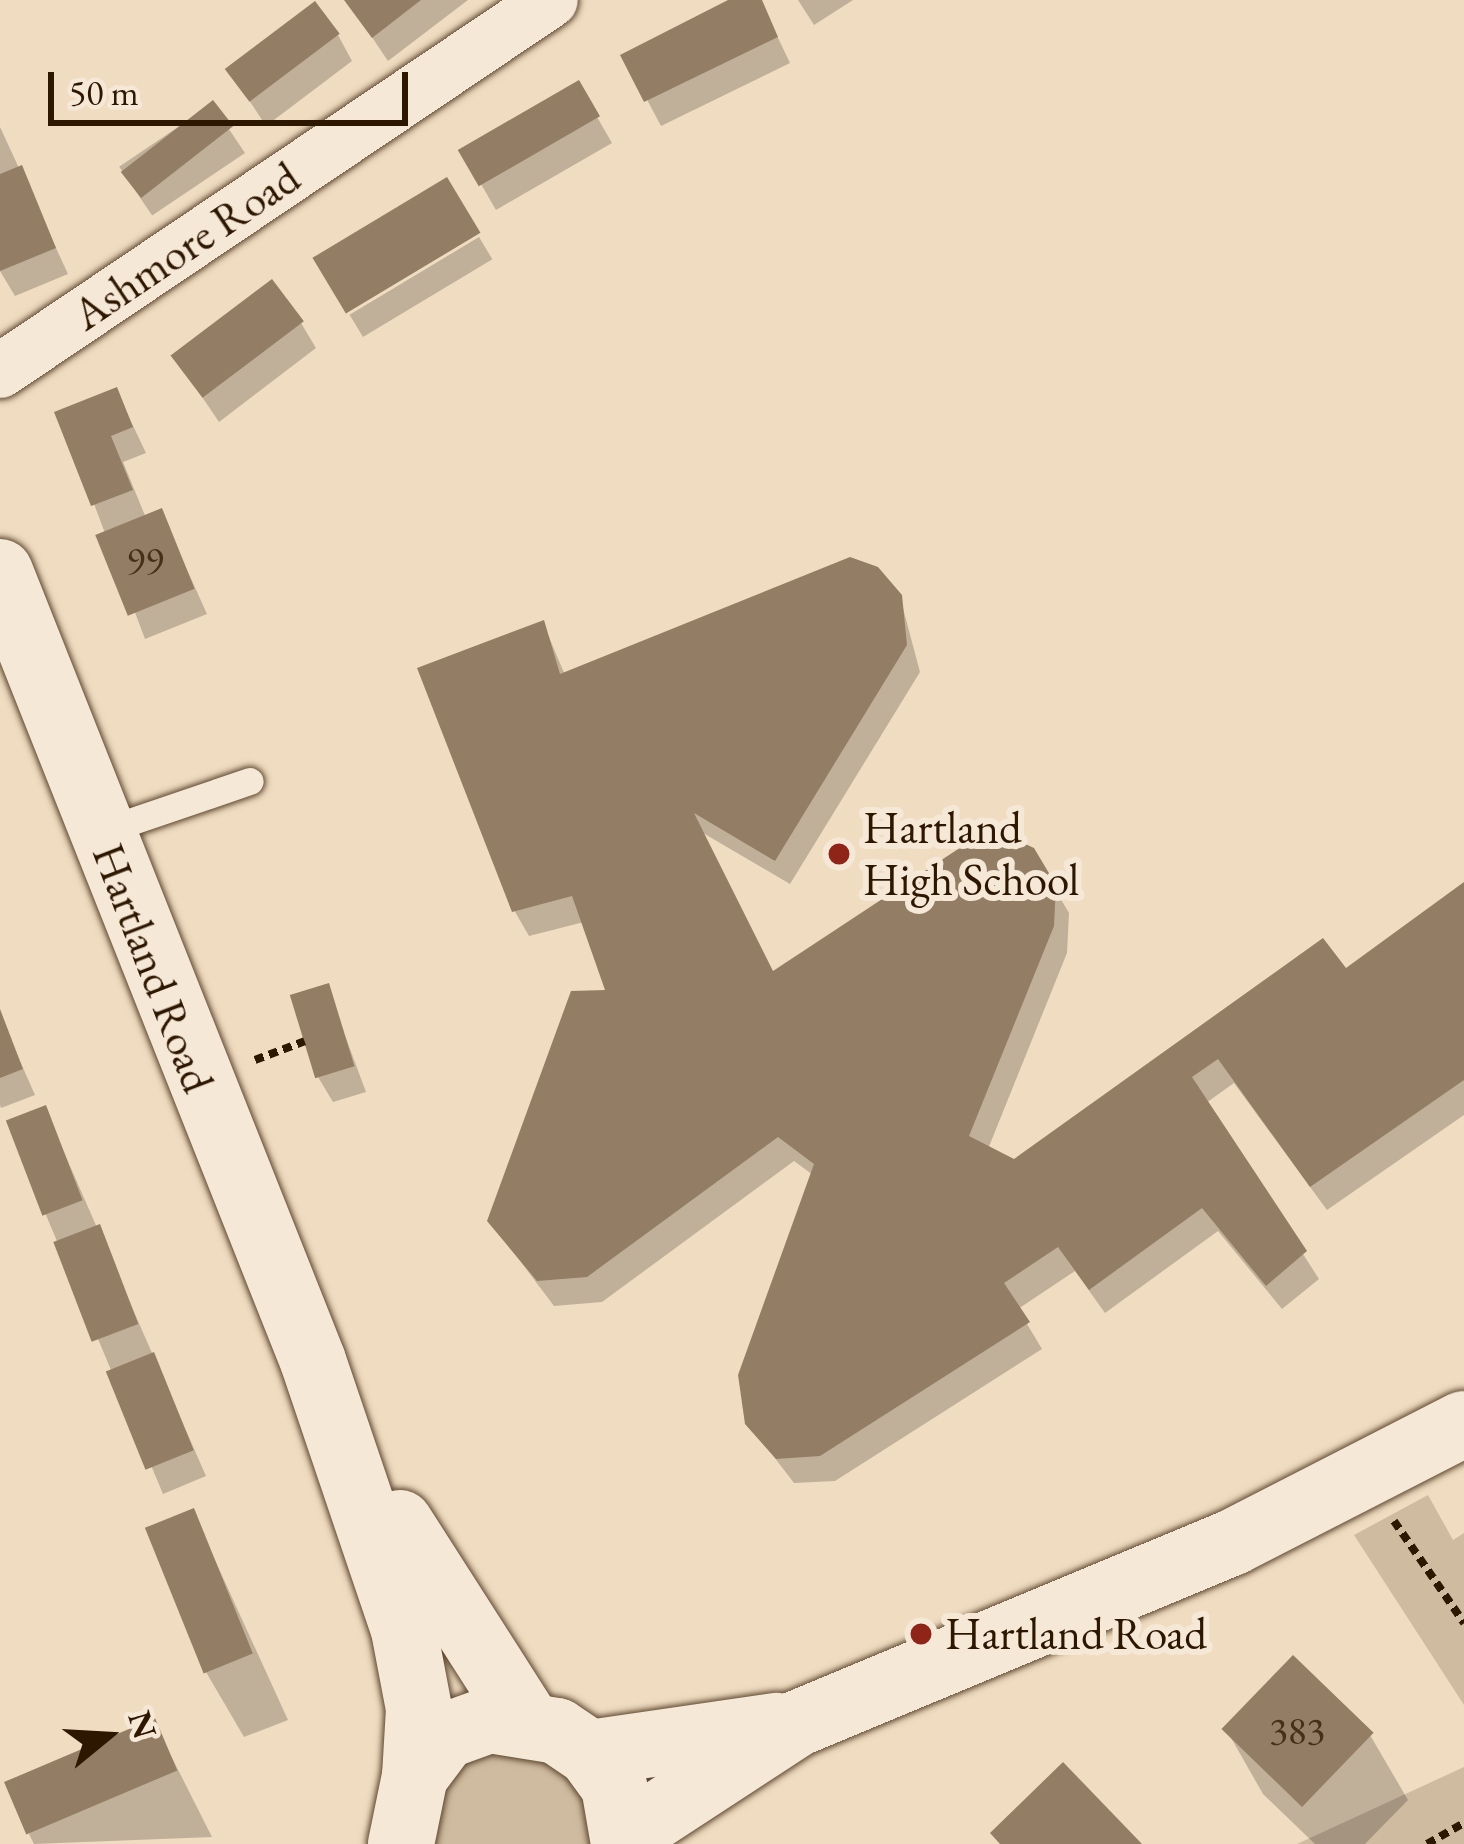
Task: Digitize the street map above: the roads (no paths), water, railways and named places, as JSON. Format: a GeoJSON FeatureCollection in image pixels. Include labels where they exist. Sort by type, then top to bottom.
{"type":"FeatureCollection","features":[{"type":"Feature","properties":{"kind":"street","name":"Ashmore Road"},"geometry":{"type":"LineString","coordinates":[[0,371],[551,0]]}},
{"type":"Feature","properties":{"kind":"street","name":"Hartland Road"},"geometry":{"type":"LineString","coordinates":[[0,572],[314,1361],[404,1630],[400,1825]]}},
{"type":"Feature","properties":{"kind":"street","name":"Hartland Road"},"geometry":{"type":"LineString","coordinates":[[314,1361],[449,1614],[528,1723]]}},
{"type":"Feature","properties":{"kind":"street"},"geometry":{"type":"LineString","coordinates":[[400,1825],[445,1736],[489,1720],[528,1723],[590,1753],[614,1786],[624,1840],[796,1724],[1216,1550],[1464,1424]]}},
{"type":"Feature","properties":{"kind":"street"},"geometry":{"type":"LineString","coordinates":[[590,1753],[796,1724]]}},
{"type":"Feature","properties":{"kind":"lane"},"geometry":{"type":"LineString","coordinates":[[100,832],[250,781]]}},
{"type":"Feature","properties":{"kind":"place","name":"Hartland High School"},"geometry":{"type":"Point","coordinates":[839,854]}},
{"type":"Feature","properties":{"kind":"place","name":"Hartland Road"},"geometry":{"type":"Point","coordinates":[921,1634]}}]}
